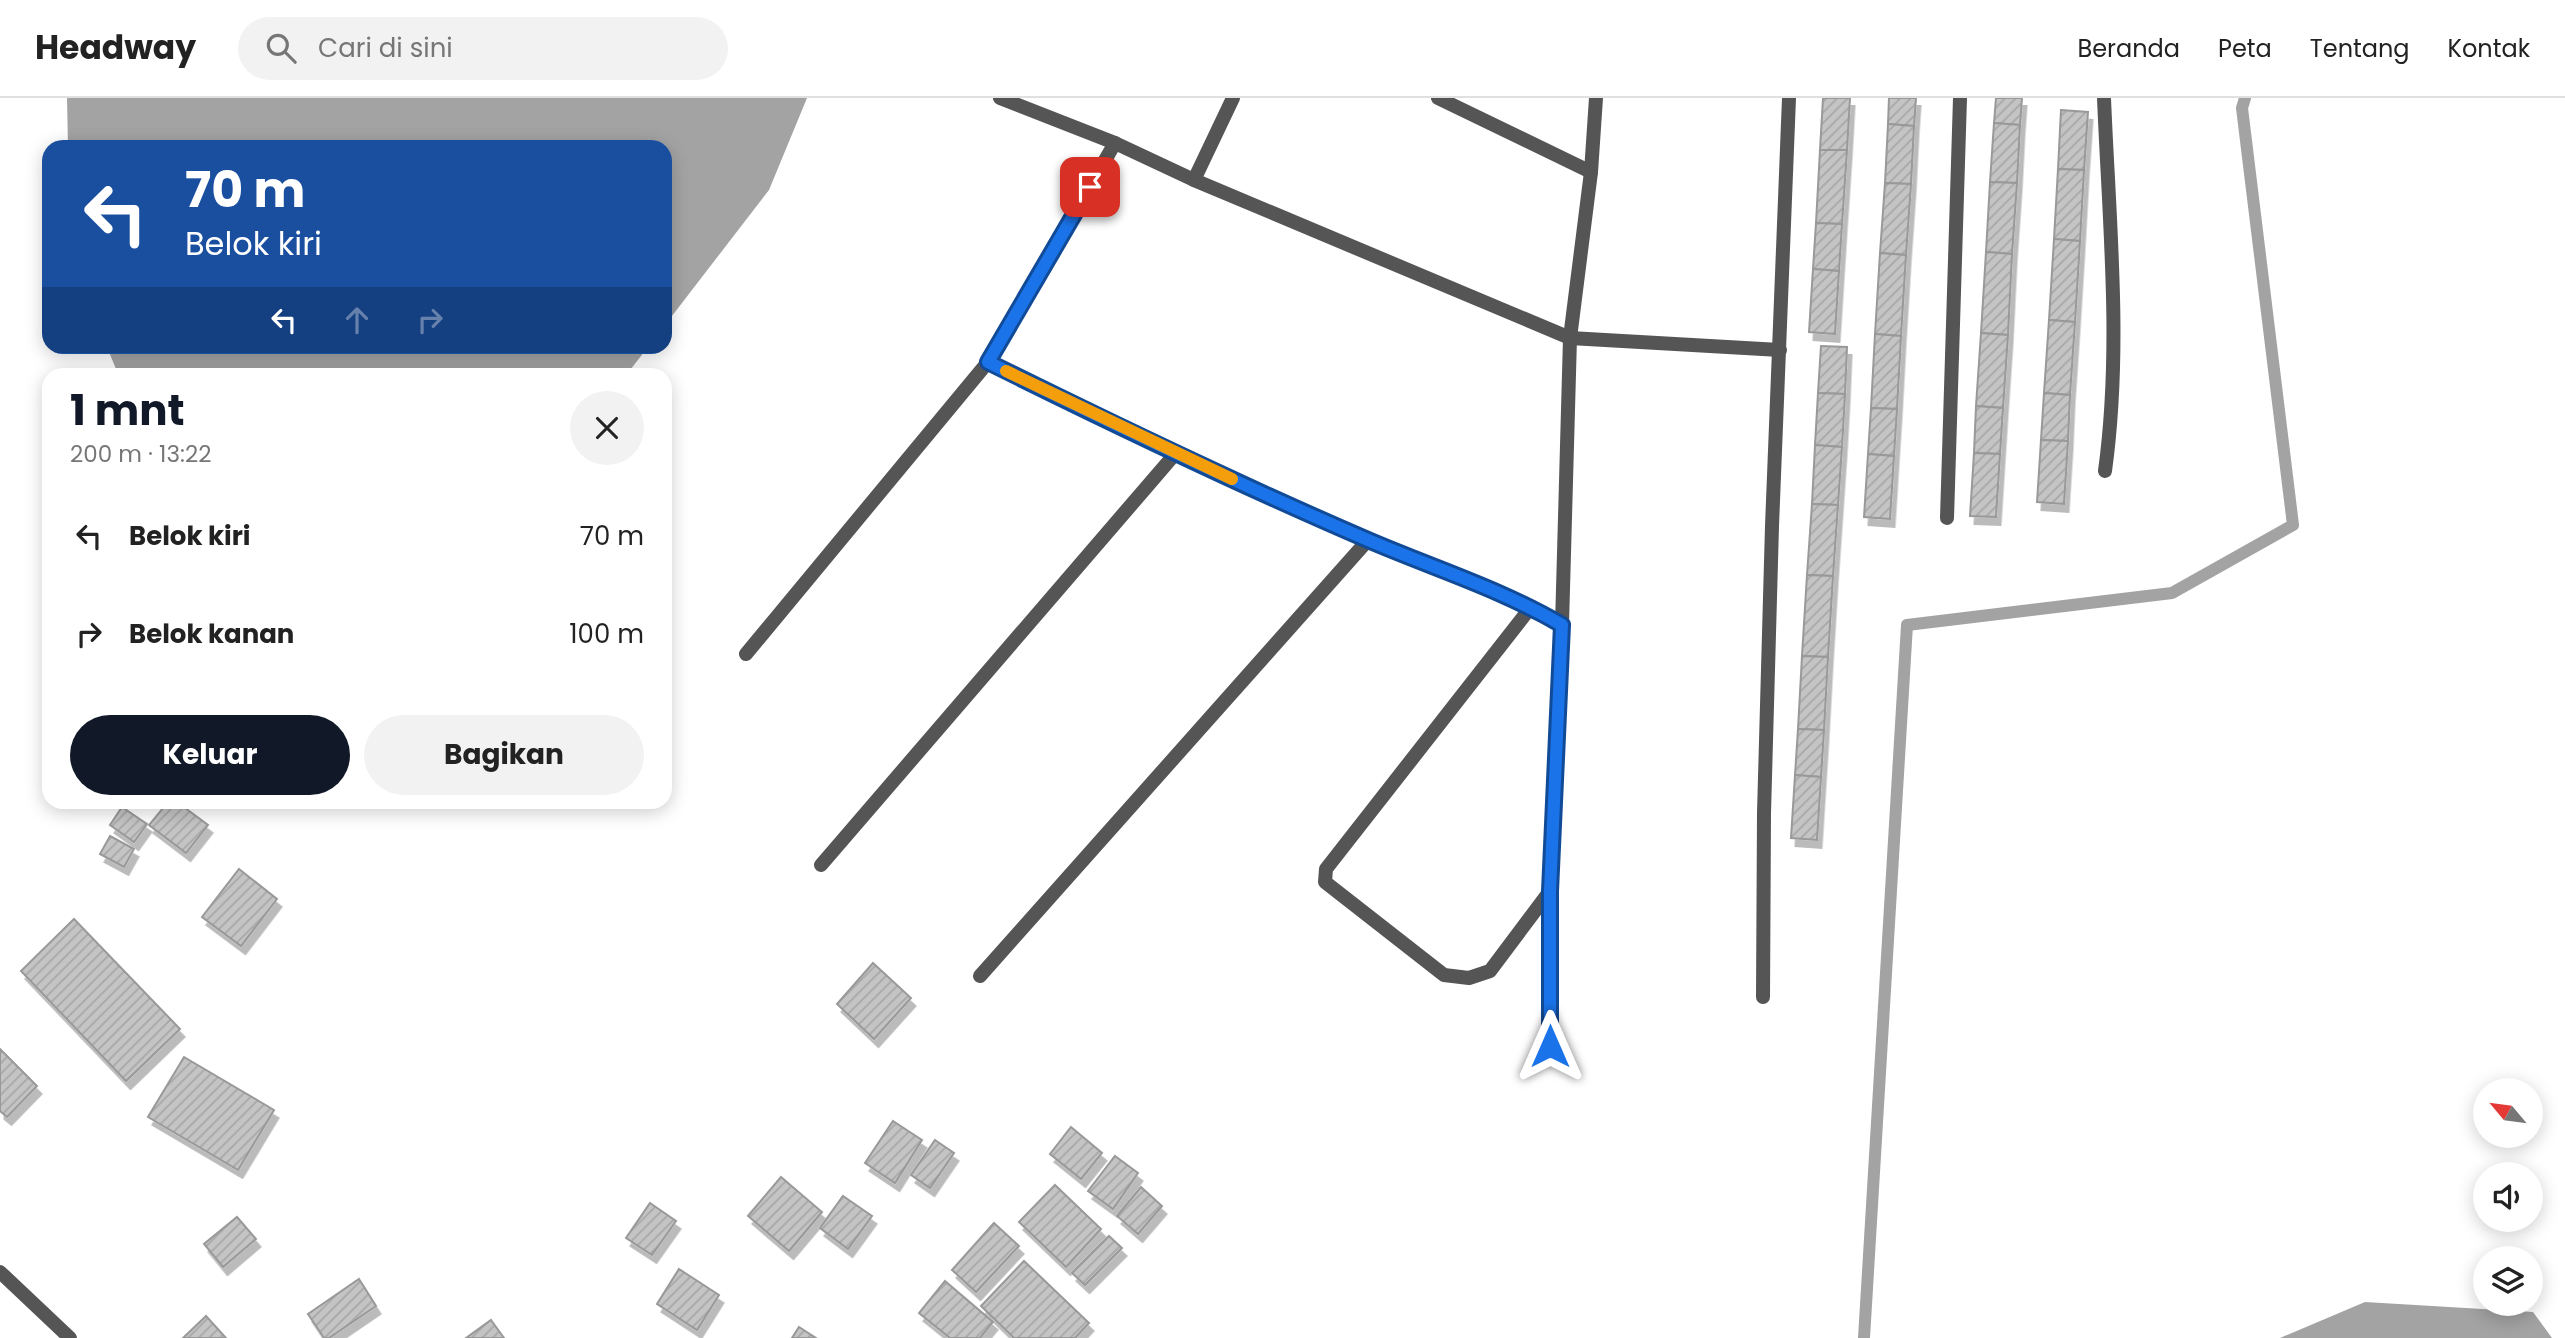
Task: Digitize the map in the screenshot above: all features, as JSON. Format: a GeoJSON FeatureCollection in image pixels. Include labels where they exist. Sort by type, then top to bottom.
{"type":"FeatureCollection","features":[{"type":"Feature","properties":{"kind":"street"},"geometry":{"type":"LineString","coordinates":[[1000,98],[1115,143],[1194,180],[1570,338],[1780,349]]}},
{"type":"Feature","properties":{"kind":"street"},"geometry":{"type":"LineString","coordinates":[[1036,114],[1042,98]]}},
{"type":"Feature","properties":{"kind":"street"},"geometry":{"type":"LineString","coordinates":[[1194,180],[1233,98]]}},
{"type":"Feature","properties":{"kind":"street"},"geometry":{"type":"LineString","coordinates":[[1438,98],[1591,172]]}},
{"type":"Feature","properties":{"kind":"street"},"geometry":{"type":"LineString","coordinates":[[1550,1046],[1550,891],[1562,625],[1570,338],[1591,172],[1596,98]]}},
{"type":"Feature","properties":{"kind":"street"},"geometry":{"type":"LineString","coordinates":[[1763,997],[1764,813],[1772,526],[1789,98]]}},
{"type":"Feature","properties":{"kind":"street"},"geometry":{"type":"LineString","coordinates":[[1947,518],[1960,98]]}},
{"type":"Feature","properties":{"kind":"street"},"geometry":{"type":"LineString","coordinates":[[2104,98],[2115,354],[2105,471]]}},
{"type":"Feature","properties":{"kind":"street"},"geometry":{"type":"LineString","coordinates":[[746,653],[988,362],[1115,143]]}},
{"type":"Feature","properties":{"kind":"street"},"geometry":{"type":"LineString","coordinates":[[988,362],[1175,454],[1368,540],[1531,607],[1562,625]]}},
{"type":"Feature","properties":{"kind":"street"},"geometry":{"type":"LineString","coordinates":[[821,865],[1175,454]]}},
{"type":"Feature","properties":{"kind":"street"},"geometry":{"type":"LineString","coordinates":[[981,976],[1368,540]]}},
{"type":"Feature","properties":{"kind":"street"},"geometry":{"type":"LineString","coordinates":[[1531,607],[1326,869],[1325,882],[1444,975],[1469,978],[1490,971],[1550,891]]}},
{"type":"Feature","properties":{"kind":"street"},"geometry":{"type":"LineString","coordinates":[[0,1272],[70,1338]]}},
{"type":"Feature","properties":{"kind":"shaded area"},"geometry":{"type":"Polygon","coordinates":[[[67,98],[807,98],[769,190],[672,316],[672,140],[68,140],[67,98]]]}},
{"type":"Feature","properties":{"kind":"shaded area"},"geometry":{"type":"Polygon","coordinates":[[[110,354],[643,354],[632,368],[116,368],[110,354]]]}},
{"type":"Feature","properties":{"kind":"shaded area"},"geometry":{"type":"Polygon","coordinates":[[[2365,1302],[2473,1308],[2473,1316],[2536,1316],[2552,1338],[2280,1338],[2365,1302]]]}},
{"type":"Feature","properties":{"kind":"building"},"geometry":{"type":"Polygon","coordinates":[[[1823,98],[1850,98],[1847,150],[1820,150],[1823,98]]]}},
{"type":"Feature","properties":{"kind":"building"},"geometry":{"type":"Polygon","coordinates":[[[1889,98],[1916,98],[1914,126],[1888,124],[1889,98]]]}},
{"type":"Feature","properties":{"kind":"building"},"geometry":{"type":"Polygon","coordinates":[[[1996,98],[2022,98],[2020,125],[1994,123],[1996,98]]]}},
{"type":"Feature","properties":{"kind":"building"},"geometry":{"type":"Polygon","coordinates":[[[2061,110],[2088,112],[2084,170],[2058,169],[2061,110]]]}},
{"type":"Feature","properties":{"kind":"building"},"geometry":{"type":"Polygon","coordinates":[[[1994,123],[2020,125],[2017,183],[1990,182],[1994,123]]]}},
{"type":"Feature","properties":{"kind":"building"},"geometry":{"type":"Polygon","coordinates":[[[1888,124],[1914,126],[1911,184],[1885,183],[1888,124]]]}},
{"type":"Feature","properties":{"kind":"building"},"geometry":{"type":"Polygon","coordinates":[[[1820,150],[1847,150],[1842,224],[1816,223],[1820,150]]]}},
{"type":"Feature","properties":{"kind":"building"},"geometry":{"type":"Polygon","coordinates":[[[2058,169],[2084,170],[2080,241],[2054,239],[2058,169]]]}},
{"type":"Feature","properties":{"kind":"building"},"geometry":{"type":"Polygon","coordinates":[[[1990,182],[2017,183],[2012,254],[1986,252],[1990,182]]]}},
{"type":"Feature","properties":{"kind":"building"},"geometry":{"type":"Polygon","coordinates":[[[1885,183],[1911,184],[1906,255],[1880,253],[1885,183]]]}},
{"type":"Feature","properties":{"kind":"building"},"geometry":{"type":"Polygon","coordinates":[[[1816,223],[1842,224],[1839,271],[1813,269],[1816,223]]]}},
{"type":"Feature","properties":{"kind":"building"},"geometry":{"type":"Polygon","coordinates":[[[2054,239],[2080,241],[2075,322],[2049,320],[2054,239]]]}},
{"type":"Feature","properties":{"kind":"building"},"geometry":{"type":"Polygon","coordinates":[[[1986,252],[2012,254],[2008,335],[1981,333],[1986,252]]]}},
{"type":"Feature","properties":{"kind":"building"},"geometry":{"type":"Polygon","coordinates":[[[1880,253],[1906,255],[1901,336],[1875,334],[1880,253]]]}},
{"type":"Feature","properties":{"kind":"building"},"geometry":{"type":"Polygon","coordinates":[[[1813,269],[1839,271],[1835,334],[1809,332],[1813,269]]]}},
{"type":"Feature","properties":{"kind":"building"},"geometry":{"type":"Polygon","coordinates":[[[2049,320],[2075,322],[2070,395],[2044,393],[2049,320]]]}},
{"type":"Feature","properties":{"kind":"building"},"geometry":{"type":"Polygon","coordinates":[[[1981,333],[2008,335],[2003,408],[1976,406],[1981,333]]]}},
{"type":"Feature","properties":{"kind":"building"},"geometry":{"type":"Polygon","coordinates":[[[1875,334],[1901,336],[1897,409],[1871,408],[1875,334]]]}},
{"type":"Feature","properties":{"kind":"building"},"geometry":{"type":"Polygon","coordinates":[[[1821,346],[1847,347],[1845,394],[1818,393],[1821,346]]]}},
{"type":"Feature","properties":{"kind":"building"},"geometry":{"type":"Polygon","coordinates":[[[1818,393],[1845,394],[1842,447],[1815,445],[1818,393]]]}},
{"type":"Feature","properties":{"kind":"building"},"geometry":{"type":"Polygon","coordinates":[[[2044,393],[2070,395],[2068,441],[2041,440],[2044,393]]]}},
{"type":"Feature","properties":{"kind":"building"},"geometry":{"type":"Polygon","coordinates":[[[1976,406],[2003,408],[2000,454],[1974,453],[1976,406]]]}},
{"type":"Feature","properties":{"kind":"building"},"geometry":{"type":"Polygon","coordinates":[[[1871,408],[1897,409],[1894,456],[1868,454],[1871,408]]]}},
{"type":"Feature","properties":{"kind":"building"},"geometry":{"type":"Polygon","coordinates":[[[2041,440],[2068,441],[2064,504],[2037,502],[2041,440]]]}},
{"type":"Feature","properties":{"kind":"building"},"geometry":{"type":"Polygon","coordinates":[[[1815,445],[1842,447],[1838,505],[1812,504],[1815,445]]]}},
{"type":"Feature","properties":{"kind":"building"},"geometry":{"type":"Polygon","coordinates":[[[1974,453],[2000,454],[1996,517],[1970,516],[1974,453]]]}},
{"type":"Feature","properties":{"kind":"building"},"geometry":{"type":"Polygon","coordinates":[[[1868,454],[1894,456],[1890,519],[1864,517],[1868,454]]]}},
{"type":"Feature","properties":{"kind":"building"},"geometry":{"type":"Polygon","coordinates":[[[1812,504],[1838,505],[1833,576],[1807,575],[1812,504]]]}},
{"type":"Feature","properties":{"kind":"building"},"geometry":{"type":"Polygon","coordinates":[[[1807,575],[1833,576],[1828,657],[1802,656],[1807,575]]]}},
{"type":"Feature","properties":{"kind":"building"},"geometry":{"type":"Polygon","coordinates":[[[1802,656],[1828,657],[1824,730],[1798,729],[1802,656]]]}},
{"type":"Feature","properties":{"kind":"building"},"geometry":{"type":"Polygon","coordinates":[[[1798,729],[1824,730],[1821,777],[1795,775],[1798,729]]]}},
{"type":"Feature","properties":{"kind":"building"},"geometry":{"type":"Polygon","coordinates":[[[1795,775],[1821,777],[1817,840],[1791,838],[1795,775]]]}},
{"type":"Feature","properties":{"kind":"building"},"geometry":{"type":"Polygon","coordinates":[[[121,809],[125,809],[147,824],[134,842],[110,825],[121,809]]]}},
{"type":"Feature","properties":{"kind":"building"},"geometry":{"type":"Polygon","coordinates":[[[162,809],[186,809],[208,825],[186,853],[149,825],[162,809]]]}},
{"type":"Feature","properties":{"kind":"building"},"geometry":{"type":"Polygon","coordinates":[[[110,836],[134,849],[124,867],[100,854],[110,836]]]}},
{"type":"Feature","properties":{"kind":"building"},"geometry":{"type":"Polygon","coordinates":[[[239,869],[277,899],[241,946],[202,917],[239,869]]]}},
{"type":"Feature","properties":{"kind":"building"},"geometry":{"type":"Polygon","coordinates":[[[74,919],[180,1029],[126,1081],[21,971],[74,919]]]}},
{"type":"Feature","properties":{"kind":"building"},"geometry":{"type":"Polygon","coordinates":[[[873,963],[911,998],[874,1039],[837,1004],[873,963]]]}},
{"type":"Feature","properties":{"kind":"building"},"geometry":{"type":"Polygon","coordinates":[[[0,1049],[37,1086],[7,1117],[0,1111],[0,1049]]]}},
{"type":"Feature","properties":{"kind":"building"},"geometry":{"type":"Polygon","coordinates":[[[184,1057],[274,1110],[238,1170],[148,1117],[184,1057]]]}},
{"type":"Feature","properties":{"kind":"building"},"geometry":{"type":"Polygon","coordinates":[[[893,1121],[922,1140],[895,1183],[865,1163],[893,1121]]]}},
{"type":"Feature","properties":{"kind":"building"},"geometry":{"type":"Polygon","coordinates":[[[1071,1127],[1102,1153],[1081,1179],[1050,1154],[1071,1127]]]}},
{"type":"Feature","properties":{"kind":"building"},"geometry":{"type":"Polygon","coordinates":[[[935,1140],[954,1153],[930,1188],[911,1175],[935,1140]]]}},
{"type":"Feature","properties":{"kind":"building"},"geometry":{"type":"Polygon","coordinates":[[[1115,1156],[1138,1173],[1113,1209],[1088,1191],[1115,1156]]]}},
{"type":"Feature","properties":{"kind":"building"},"geometry":{"type":"Polygon","coordinates":[[[781,1177],[822,1212],[789,1251],[748,1216],[781,1177]]]}},
{"type":"Feature","properties":{"kind":"building"},"geometry":{"type":"Polygon","coordinates":[[[1055,1185],[1101,1229],[1066,1267],[1019,1222],[1055,1185]]]}},
{"type":"Feature","properties":{"kind":"building"},"geometry":{"type":"Polygon","coordinates":[[[1141,1187],[1162,1206],[1138,1234],[1117,1216],[1141,1187]]]}},
{"type":"Feature","properties":{"kind":"building"},"geometry":{"type":"Polygon","coordinates":[[[843,1196],[872,1216],[848,1249],[820,1228],[843,1196]]]}},
{"type":"Feature","properties":{"kind":"building"},"geometry":{"type":"Polygon","coordinates":[[[650,1203],[676,1221],[652,1255],[626,1238],[650,1203]]]}},
{"type":"Feature","properties":{"kind":"building"},"geometry":{"type":"Polygon","coordinates":[[[237,1217],[256,1239],[223,1267],[204,1244],[237,1217]]]}},
{"type":"Feature","properties":{"kind":"building"},"geometry":{"type":"Polygon","coordinates":[[[994,1223],[1019,1246],[976,1292],[952,1270],[994,1223]]]}},
{"type":"Feature","properties":{"kind":"building"},"geometry":{"type":"Polygon","coordinates":[[[1109,1236],[1122,1248],[1085,1285],[1072,1273],[1109,1236]]]}},
{"type":"Feature","properties":{"kind":"building"},"geometry":{"type":"Polygon","coordinates":[[[1024,1261],[1089,1323],[1075,1338],[1014,1338],[981,1306],[1024,1261]]]}},
{"type":"Feature","properties":{"kind":"building"},"geometry":{"type":"Polygon","coordinates":[[[679,1269],[719,1295],[697,1330],[657,1304],[679,1269]]]}},
{"type":"Feature","properties":{"kind":"building"},"geometry":{"type":"Polygon","coordinates":[[[359,1279],[376,1306],[329,1338],[324,1338],[308,1314],[359,1279]]]}},
{"type":"Feature","properties":{"kind":"building"},"geometry":{"type":"Polygon","coordinates":[[[945,1281],[993,1322],[980,1338],[950,1338],[919,1313],[945,1281]]]}},
{"type":"Feature","properties":{"kind":"building"},"geometry":{"type":"Polygon","coordinates":[[[206,1316],[226,1338],[183,1338],[206,1316]]]}},
{"type":"Feature","properties":{"kind":"building"},"geometry":{"type":"Polygon","coordinates":[[[491,1320],[504,1338],[466,1338],[491,1320]]]}},
{"type":"Feature","properties":{"kind":"building"},"geometry":{"type":"Polygon","coordinates":[[[799,1327],[816,1338],[792,1338],[799,1327]]]}},
{"type":"Feature","properties":{"kind":"waterway"},"geometry":{"type":"LineString","coordinates":[[1864,1338],[1907,625],[2172,593],[2293,525],[2242,108],[2245,98]]}},
{"type":"Feature","properties":{"kind":"slow traffic"},"geometry":{"type":"LineString","coordinates":[[1006,371],[1232,479]]}},
{"type":"Feature","properties":{"kind":"route"},"geometry":{"type":"LineString","coordinates":[[1090,187],[988,362],[1175,454],[1368,540],[1531,607],[1562,625],[1550,891],[1550,1046]]}}]}
